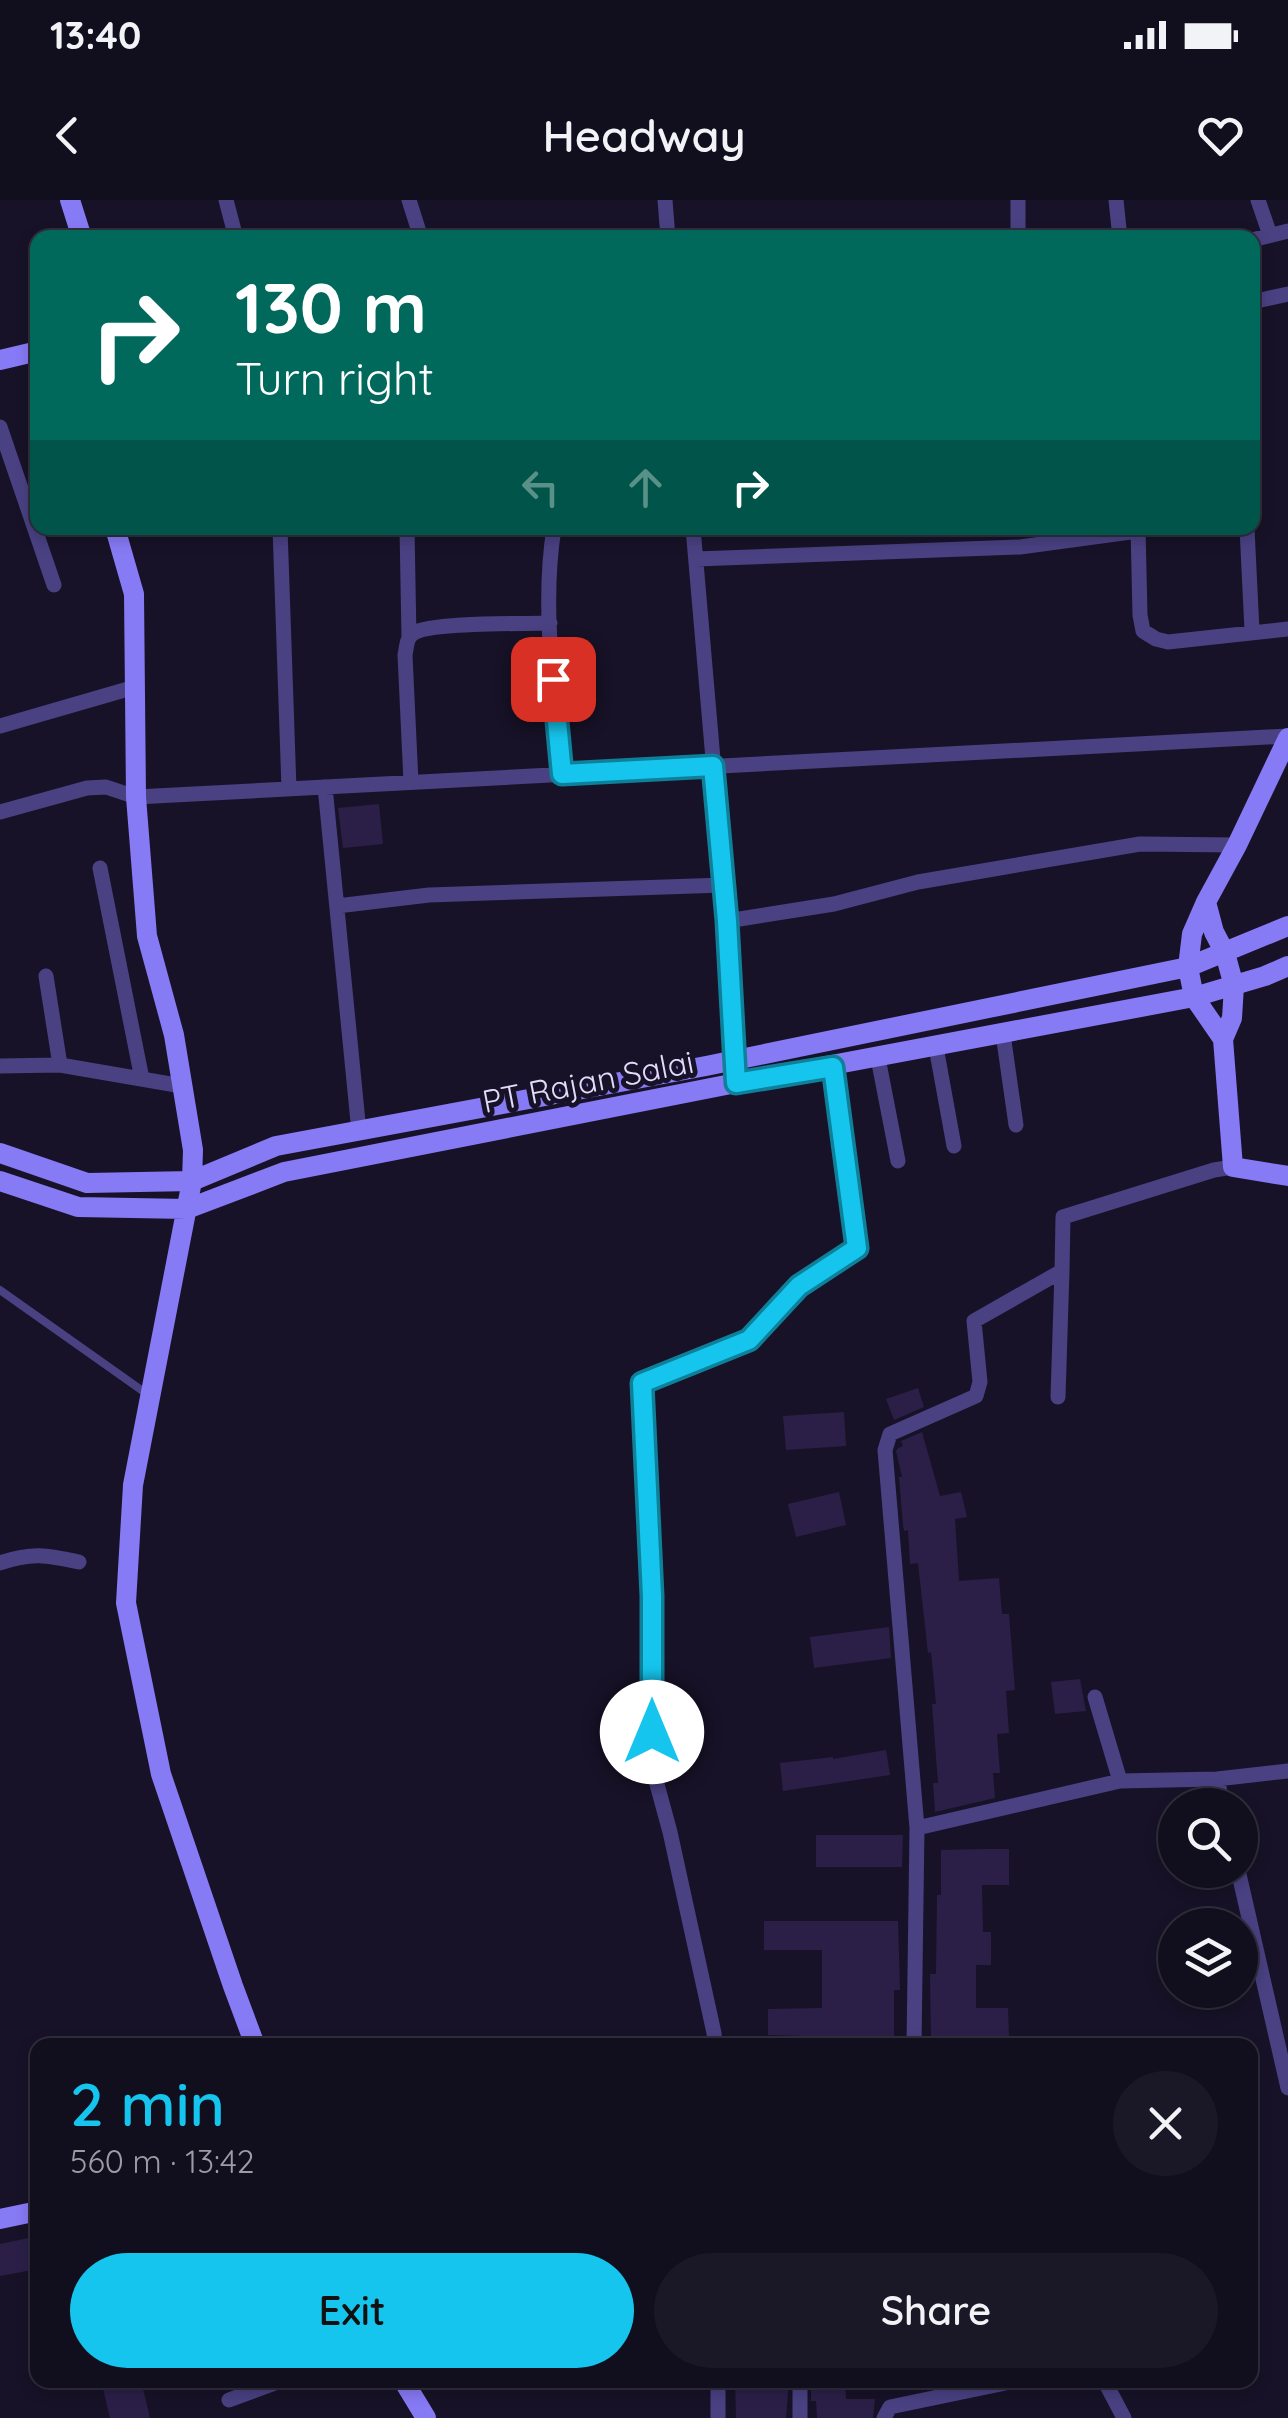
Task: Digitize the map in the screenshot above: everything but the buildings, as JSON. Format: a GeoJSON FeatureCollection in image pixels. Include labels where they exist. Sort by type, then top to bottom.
{"type":"FeatureCollection","features":[{"type":"Feature","properties":{"kind":"main road"},"geometry":{"type":"LineString","coordinates":[[70,200],[79,230]]}},
{"type":"Feature","properties":{"kind":"main road"},"geometry":{"type":"LineString","coordinates":[[0,360],[30,353]]}},
{"type":"Feature","properties":{"kind":"main road"},"geometry":{"type":"LineString","coordinates":[[117,535],[134,594],[136,797],[147,936],[174,1035],[193,1150],[192,1180],[133,1485],[126,1603],[161,1774],[252,2038]]}},
{"type":"Feature","properties":{"kind":"main road"},"geometry":{"type":"LineString","coordinates":[[1223,1039],[1194,997],[1188,967],[1192,934],[1288,737]]}},
{"type":"Feature","properties":{"kind":"main road"},"geometry":{"type":"LineString","coordinates":[[1206,902],[1234,986],[1232,1018],[1223,1039],[1233,1167],[1288,1176]]}},
{"type":"Feature","properties":{"kind":"main road","name":"PT Rajan Salai"},"geometry":{"type":"LineString","coordinates":[[0,1153],[87,1183],[192,1180],[276,1146],[499,1106],[1188,967],[1288,926]]}},
{"type":"Feature","properties":{"kind":"main road","name":"PT Rajan Salai"},"geometry":{"type":"LineString","coordinates":[[0,1181],[78,1207],[186,1209],[284,1172],[1194,997],[1288,966]]}},
{"type":"Feature","properties":{"kind":"main road"},"geometry":{"type":"LineString","coordinates":[[498,1130],[499,1106]]}},
{"type":"Feature","properties":{"kind":"main road"},"geometry":{"type":"LineString","coordinates":[[0,2218],[30,2212]]}},
{"type":"Feature","properties":{"kind":"main road"},"geometry":{"type":"LineString","coordinates":[[408,2388],[426,2418]]}},
{"type":"Feature","properties":{"kind":"street"},"geometry":{"type":"LineString","coordinates":[[226,200],[234,230]]}},
{"type":"Feature","properties":{"kind":"street"},"geometry":{"type":"LineString","coordinates":[[410,200],[419,230]]}},
{"type":"Feature","properties":{"kind":"street"},"geometry":{"type":"LineString","coordinates":[[665,200],[667,230]]}},
{"type":"Feature","properties":{"kind":"street"},"geometry":{"type":"LineString","coordinates":[[1018,200],[1018,230]]}},
{"type":"Feature","properties":{"kind":"street"},"geometry":{"type":"LineString","coordinates":[[1116,200],[1119,230]]}},
{"type":"Feature","properties":{"kind":"street"},"geometry":{"type":"LineString","coordinates":[[1258,200],[1270,235]]}},
{"type":"Feature","properties":{"kind":"street"},"geometry":{"type":"LineString","coordinates":[[1260,238],[1288,232]]}},
{"type":"Feature","properties":{"kind":"street"},"geometry":{"type":"LineString","coordinates":[[1260,300],[1288,294]]}},
{"type":"Feature","properties":{"kind":"street"},"geometry":{"type":"LineString","coordinates":[[0,427],[30,515]]}},
{"type":"Feature","properties":{"kind":"street"},"geometry":{"type":"LineString","coordinates":[[37,535],[54,585]]}},
{"type":"Feature","properties":{"kind":"street"},"geometry":{"type":"LineString","coordinates":[[280,535],[288,789]]}},
{"type":"Feature","properties":{"kind":"street"},"geometry":{"type":"LineString","coordinates":[[407,535],[411,782]]}},
{"type":"Feature","properties":{"kind":"street"},"geometry":{"type":"LineString","coordinates":[[553,535],[548,563],[549,642],[562,774]]}},
{"type":"Feature","properties":{"kind":"street"},"geometry":{"type":"LineString","coordinates":[[694,535],[727,921],[736,1083]]}},
{"type":"Feature","properties":{"kind":"street"},"geometry":{"type":"LineString","coordinates":[[1020,535],[1020,547]]}},
{"type":"Feature","properties":{"kind":"street"},"geometry":{"type":"LineString","coordinates":[[696,559],[1020,547],[1099,535]]}},
{"type":"Feature","properties":{"kind":"street"},"geometry":{"type":"LineString","coordinates":[[1138,535],[1140,615],[1143,630],[1156,639],[1168,642],[1288,629]]}},
{"type":"Feature","properties":{"kind":"street"},"geometry":{"type":"LineString","coordinates":[[1248,535],[1252,631]]}},
{"type":"Feature","properties":{"kind":"street"},"geometry":{"type":"LineString","coordinates":[[408,638],[416,632],[441,627],[550,623]]}},
{"type":"Feature","properties":{"kind":"street"},"geometry":{"type":"LineString","coordinates":[[0,726],[135,688]]}},
{"type":"Feature","properties":{"kind":"street"},"geometry":{"type":"LineString","coordinates":[[0,812],[87,788],[106,787],[136,797],[1288,737]]}},
{"type":"Feature","properties":{"kind":"street"},"geometry":{"type":"LineString","coordinates":[[325,787],[359,1132]]}},
{"type":"Feature","properties":{"kind":"street"},"geometry":{"type":"LineString","coordinates":[[727,921],[834,904],[918,882],[1140,844],[1237,845]]}},
{"type":"Feature","properties":{"kind":"street"},"geometry":{"type":"LineString","coordinates":[[100,868],[142,1079]]}},
{"type":"Feature","properties":{"kind":"street"},"geometry":{"type":"LineString","coordinates":[[337,906],[429,895],[724,885]]}},
{"type":"Feature","properties":{"kind":"street"},"geometry":{"type":"LineString","coordinates":[[46,976],[60,1065]]}},
{"type":"Feature","properties":{"kind":"street"},"geometry":{"type":"LineString","coordinates":[[1265,976],[1288,978]]}},
{"type":"Feature","properties":{"kind":"street"},"geometry":{"type":"LineString","coordinates":[[1003,1034],[1016,1125]]}},
{"type":"Feature","properties":{"kind":"street"},"geometry":{"type":"LineString","coordinates":[[936,1047],[954,1146]]}},
{"type":"Feature","properties":{"kind":"street"},"geometry":{"type":"LineString","coordinates":[[878,1058],[898,1161]]}},
{"type":"Feature","properties":{"kind":"street"},"geometry":{"type":"LineString","coordinates":[[0,1066],[60,1065],[182,1086]]}},
{"type":"Feature","properties":{"kind":"street"},"geometry":{"type":"LineString","coordinates":[[714,2038],[652,1766],[652,1596],[642,1383],[749,1340],[799,1286],[857,1248],[833,1067]]}},
{"type":"Feature","properties":{"kind":"street"},"geometry":{"type":"LineString","coordinates":[[1058,1398],[1063,1218],[1233,1167]]}},
{"type":"Feature","properties":{"kind":"street"},"geometry":{"type":"LineString","coordinates":[[914,2038],[917,1828],[884,1450],[890,1434],[976,1396],[980,1382],[974,1321],[1062,1272]]}},
{"type":"Feature","properties":{"kind":"street"},"geometry":{"type":"LineString","coordinates":[[0,1563],[41,1554],[79,1562]]}},
{"type":"Feature","properties":{"kind":"street"},"geometry":{"type":"LineString","coordinates":[[1095,1696],[1120,1781]]}},
{"type":"Feature","properties":{"kind":"street"},"geometry":{"type":"LineString","coordinates":[[917,1828],[1120,1781],[1217,1779],[1288,1771]]}},
{"type":"Feature","properties":{"kind":"street"},"geometry":{"type":"LineString","coordinates":[[1217,1779],[1219,1788]]}},
{"type":"Feature","properties":{"kind":"street"},"geometry":{"type":"LineString","coordinates":[[1242,1888],[1288,2088]]}},
{"type":"Feature","properties":{"kind":"street"},"geometry":{"type":"LineString","coordinates":[[229,2400],[261,2388]]}},
{"type":"Feature","properties":{"kind":"street"},"geometry":{"type":"LineString","coordinates":[[718,2388],[718,2418]]}},
{"type":"Feature","properties":{"kind":"street"},"geometry":{"type":"LineString","coordinates":[[800,2388],[800,2418]]}},
{"type":"Feature","properties":{"kind":"street"},"geometry":{"type":"LineString","coordinates":[[884,2418],[890,2407],[981,2388]]}},
{"type":"Feature","properties":{"kind":"street"},"geometry":{"type":"LineString","coordinates":[[1108,2388],[1124,2418]]}},
{"type":"Feature","properties":{"kind":"lane"},"geometry":{"type":"LineString","coordinates":[[0,1290],[152,1397]]}},
{"type":"Feature","properties":{"kind":"route"},"geometry":{"type":"LineString","coordinates":[[553,679],[562,774],[713,766],[736,1083],[833,1067],[857,1248],[799,1286],[749,1340],[642,1383],[652,1596],[652,1732]]}}]}
